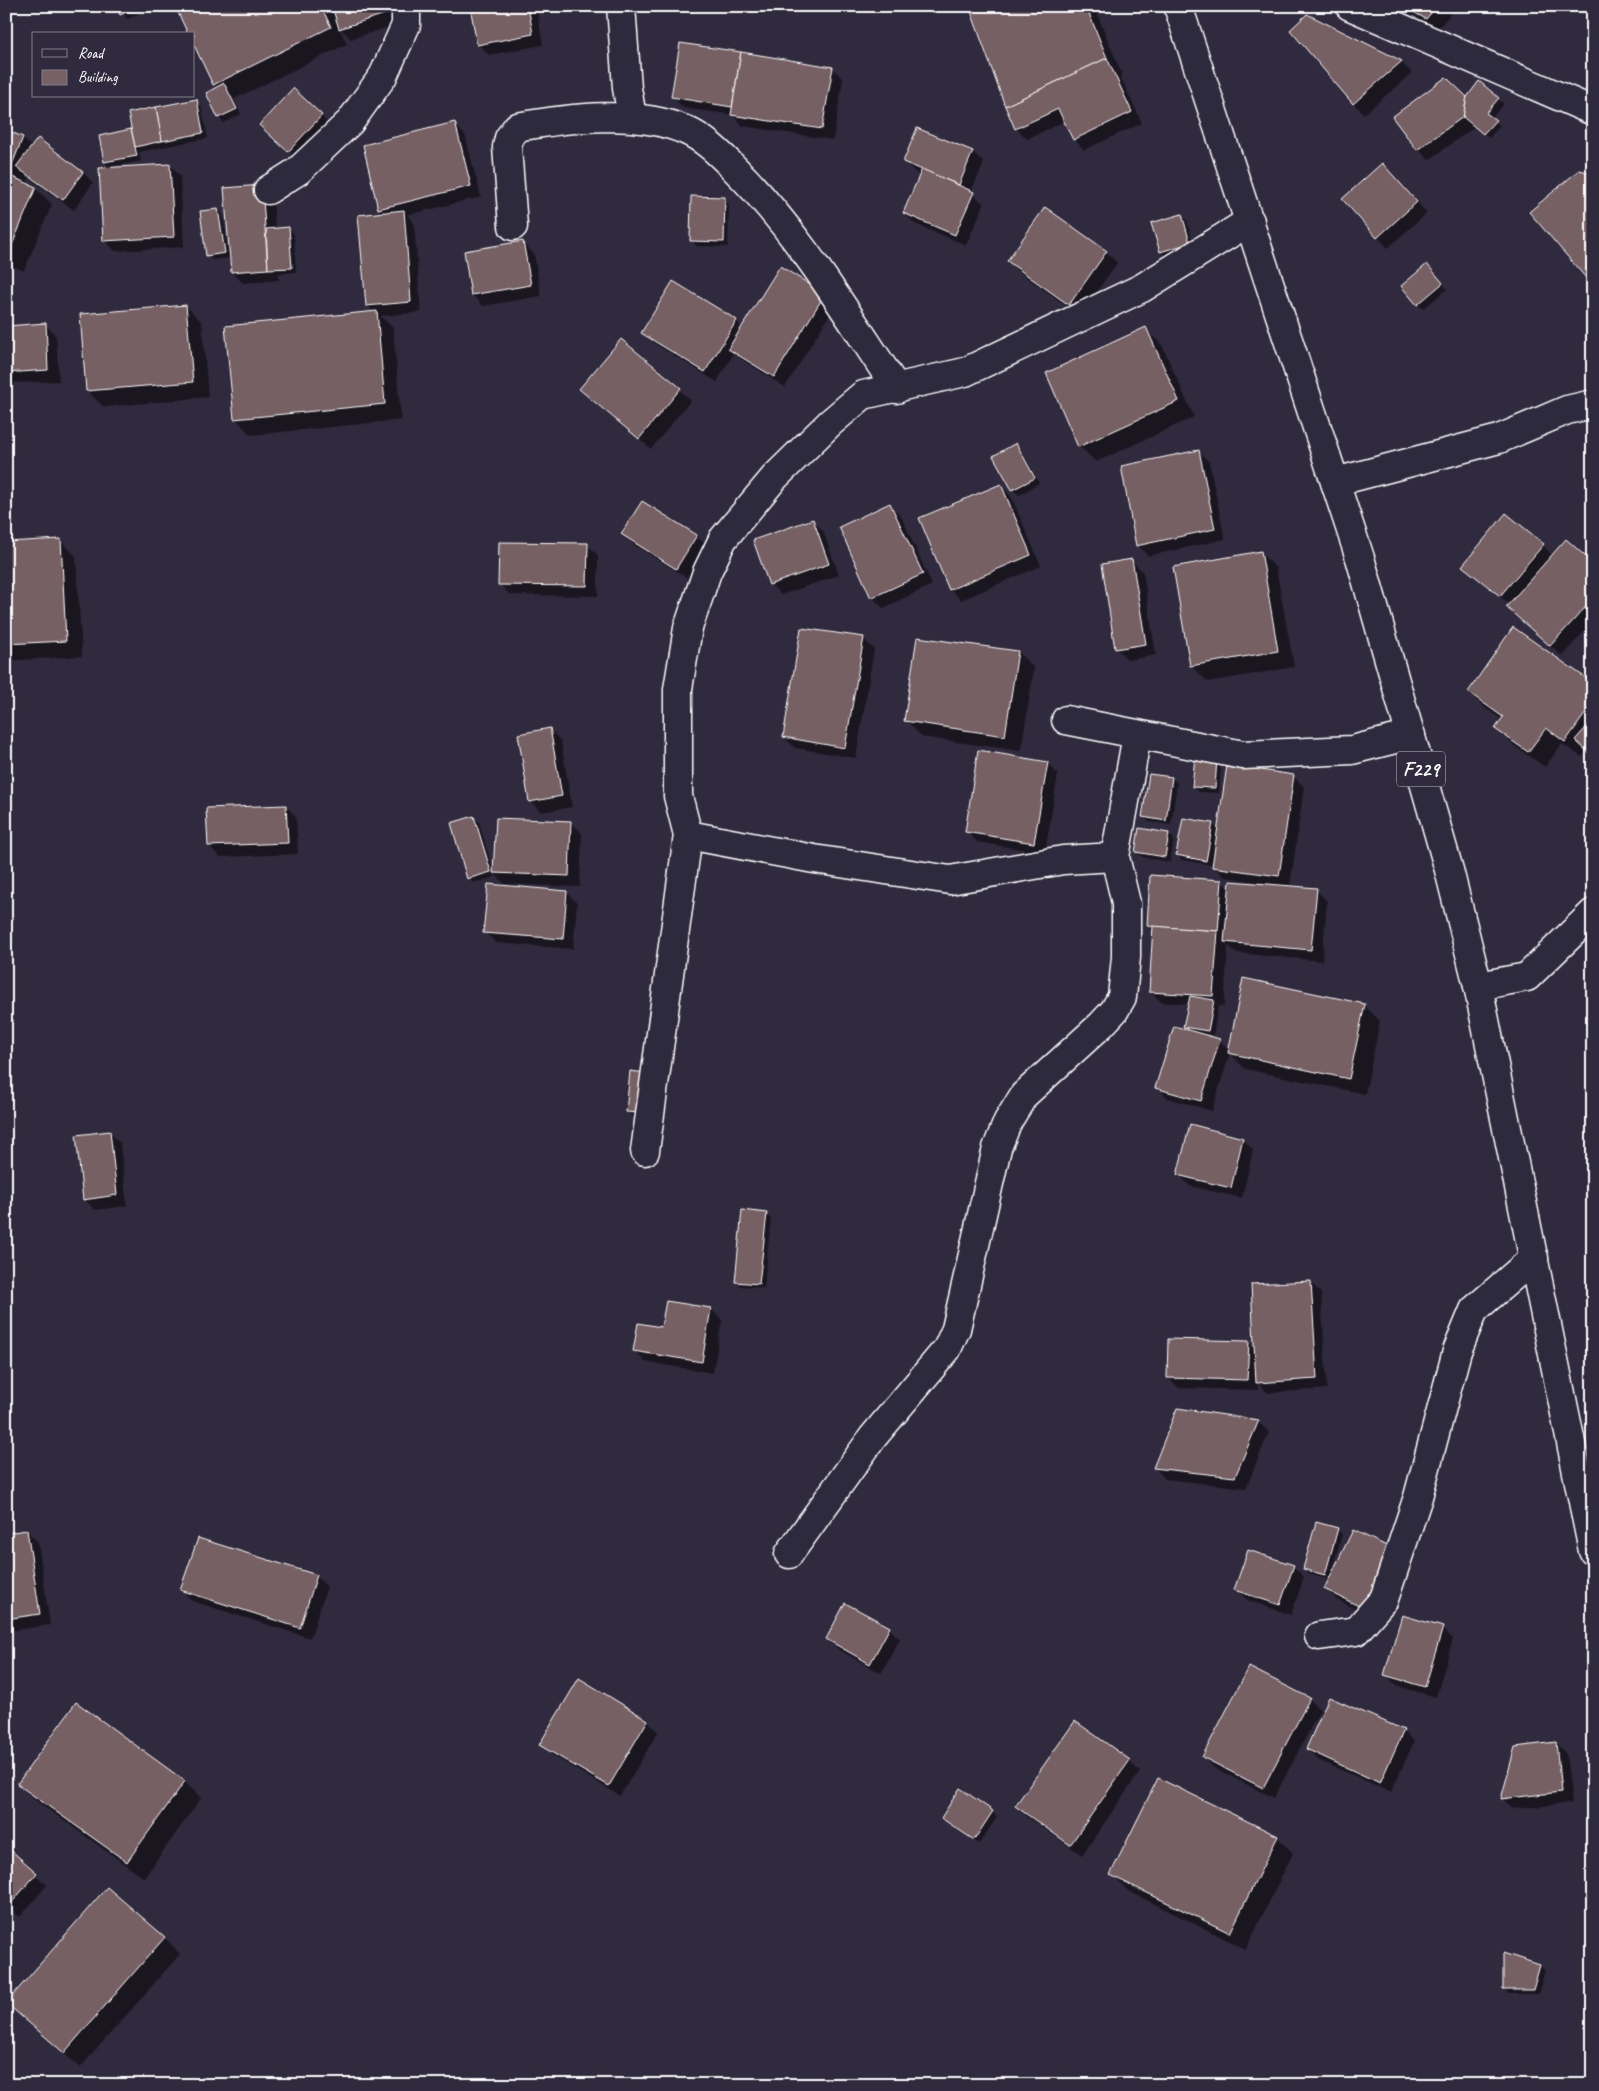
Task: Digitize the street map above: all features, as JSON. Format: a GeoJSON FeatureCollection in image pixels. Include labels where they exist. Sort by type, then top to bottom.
{"type":"FeatureCollection","features":[{"type":"Feature","properties":{"kind":"street"},"geometry":{"type":"LineString","coordinates":[[268,190],[298,171],[350,122],[383,76],[406,24],[406,6]]}},
{"type":"Feature","properties":{"kind":"street"},"geometry":{"type":"LineString","coordinates":[[621,6],[626,88],[632,116]]}},
{"type":"Feature","properties":{"kind":"street","name":"F229"},"geometry":{"type":"LineString","coordinates":[[1178,6],[1360,558],[1449,870],[1478,986],[1593,1551]]}},
{"type":"Feature","properties":{"kind":"street"},"geometry":{"type":"LineString","coordinates":[[1350,6],[1593,111]]}},
{"type":"Feature","properties":{"kind":"street"},"geometry":{"type":"LineString","coordinates":[[513,226],[507,147],[509,138],[517,127],[549,122],[632,116],[687,130],[714,147],[748,182],[794,238],[898,389]]}},
{"type":"Feature","properties":{"kind":"street"},"geometry":{"type":"LineString","coordinates":[[646,1151],[688,835],[678,796],[678,689],[688,628],[707,572],[723,538],[775,477],[830,423],[863,395],[898,389],[965,372],[1142,288],[1250,221]]}},
{"type":"Feature","properties":{"kind":"street"},"geometry":{"type":"LineString","coordinates":[[1335,482],[1499,439],[1567,410],[1593,404]]}},
{"type":"Feature","properties":{"kind":"street"},"geometry":{"type":"LineString","coordinates":[[1066,720],[1243,755],[1352,750],[1411,734]]}},
{"type":"Feature","properties":{"kind":"street"},"geometry":{"type":"LineString","coordinates":[[789,1554],[873,1437],[947,1350],[956,1329],[997,1148],[1008,1121],[1024,1095],[1101,1025],[1114,1011],[1122,996],[1126,957],[1126,903],[1115,857],[1137,735]]}},
{"type":"Feature","properties":{"kind":"street"},"geometry":{"type":"LineString","coordinates":[[688,835],[814,859],[950,880],[1063,860],[1115,857]]}},
{"type":"Feature","properties":{"kind":"street"},"geometry":{"type":"LineString","coordinates":[[1478,986],[1527,977],[1593,913]]}},
{"type":"Feature","properties":{"kind":"street"},"geometry":{"type":"LineString","coordinates":[[1319,1636],[1356,1631],[1384,1599],[1418,1497],[1456,1351],[1474,1310],[1534,1258]]}},
{"type":"Feature","properties":{"kind":"building"},"geometry":{"type":"Polygon","coordinates":[[[116,6],[140,6],[120,15],[116,6]]]}},
{"type":"Feature","properties":{"kind":"building"},"geometry":{"type":"Polygon","coordinates":[[[175,6],[321,6],[331,27],[213,85],[195,47],[195,32],[187,32],[175,6]]]}},
{"type":"Feature","properties":{"kind":"building"},"geometry":{"type":"Polygon","coordinates":[[[332,6],[399,6],[400,9],[339,29],[332,6]]]}},
{"type":"Feature","properties":{"kind":"building"},"geometry":{"type":"Polygon","coordinates":[[[470,6],[528,6],[533,34],[477,45],[470,6]]]}},
{"type":"Feature","properties":{"kind":"building"},"geometry":{"type":"Polygon","coordinates":[[[969,6],[1086,6],[1107,58],[1005,106],[969,6]]]}},
{"type":"Feature","properties":{"kind":"building"},"geometry":{"type":"Polygon","coordinates":[[[1402,6],[1437,6],[1426,19],[1402,6]]]}},
{"type":"Feature","properties":{"kind":"building"},"geometry":{"type":"Polygon","coordinates":[[[1307,14],[1402,61],[1353,104],[1290,30],[1307,14]]]}},
{"type":"Feature","properties":{"kind":"building"},"geometry":{"type":"Polygon","coordinates":[[[680,43],[741,52],[732,107],[671,97],[680,43]]]}},
{"type":"Feature","properties":{"kind":"building"},"geometry":{"type":"Polygon","coordinates":[[[741,52],[833,67],[822,129],[731,115],[741,52]]]}},
{"type":"Feature","properties":{"kind":"building"},"geometry":{"type":"Polygon","coordinates":[[[1107,58],[1132,112],[1073,140],[1058,109],[1015,129],[1005,106],[1107,58]]]}},
{"type":"Feature","properties":{"kind":"building"},"geometry":{"type":"Polygon","coordinates":[[[1446,77],[1467,97],[1463,117],[1417,150],[1392,117],[1446,77]]]}},
{"type":"Feature","properties":{"kind":"building"},"geometry":{"type":"Polygon","coordinates":[[[1479,81],[1499,98],[1486,113],[1496,120],[1483,134],[1463,117],[1467,97],[1479,81]]]}},
{"type":"Feature","properties":{"kind":"building"},"geometry":{"type":"Polygon","coordinates":[[[224,83],[237,109],[218,118],[206,93],[224,83]]]}},
{"type":"Feature","properties":{"kind":"building"},"geometry":{"type":"Polygon","coordinates":[[[293,88],[322,115],[288,152],[259,125],[293,88]]]}},
{"type":"Feature","properties":{"kind":"building"},"geometry":{"type":"Polygon","coordinates":[[[197,99],[203,133],[162,141],[156,107],[197,99]]]}},
{"type":"Feature","properties":{"kind":"building"},"geometry":{"type":"Polygon","coordinates":[[[156,107],[162,141],[135,147],[128,113],[156,107]]]}},
{"type":"Feature","properties":{"kind":"building"},"geometry":{"type":"Polygon","coordinates":[[[455,122],[471,186],[378,209],[363,145],[455,122]]]}},
{"type":"Feature","properties":{"kind":"building"},"geometry":{"type":"Polygon","coordinates":[[[917,128],[973,151],[959,185],[903,162],[917,128]]]}},
{"type":"Feature","properties":{"kind":"building"},"geometry":{"type":"Polygon","coordinates":[[[131,129],[137,156],[104,162],[99,136],[131,129]]]}},
{"type":"Feature","properties":{"kind":"building"},"geometry":{"type":"Polygon","coordinates":[[[6,130],[23,137],[8,175],[36,187],[8,255],[6,254],[6,130]]]}},
{"type":"Feature","properties":{"kind":"building"},"geometry":{"type":"Polygon","coordinates":[[[38,138],[83,172],[63,200],[16,167],[38,138]]]}},
{"type":"Feature","properties":{"kind":"building"},"geometry":{"type":"Polygon","coordinates":[[[1382,163],[1417,202],[1377,238],[1342,199],[1382,163]]]}},
{"type":"Feature","properties":{"kind":"building"},"geometry":{"type":"Polygon","coordinates":[[[170,164],[174,237],[103,241],[99,168],[170,164]]]}},
{"type":"Feature","properties":{"kind":"building"},"geometry":{"type":"Polygon","coordinates":[[[922,169],[974,192],[955,235],[903,213],[922,169]]]}},
{"type":"Feature","properties":{"kind":"building"},"geometry":{"type":"Polygon","coordinates":[[[1579,170],[1593,173],[1593,272],[1586,278],[1529,212],[1579,170]]]}},
{"type":"Feature","properties":{"kind":"building"},"geometry":{"type":"Polygon","coordinates":[[[262,185],[268,269],[231,272],[224,188],[262,185]]]}},
{"type":"Feature","properties":{"kind":"building"},"geometry":{"type":"Polygon","coordinates":[[[691,196],[725,197],[724,242],[690,241],[691,196]]]}},
{"type":"Feature","properties":{"kind":"building"},"geometry":{"type":"Polygon","coordinates":[[[1045,207],[1107,251],[1069,305],[1007,261],[1045,207]]]}},
{"type":"Feature","properties":{"kind":"building"},"geometry":{"type":"Polygon","coordinates":[[[218,209],[225,253],[206,256],[200,211],[218,209]]]}},
{"type":"Feature","properties":{"kind":"building"},"geometry":{"type":"Polygon","coordinates":[[[404,210],[411,302],[366,306],[358,215],[404,210]]]}},
{"type":"Feature","properties":{"kind":"building"},"geometry":{"type":"Polygon","coordinates":[[[1182,214],[1190,243],[1160,252],[1151,223],[1182,214]]]}},
{"type":"Feature","properties":{"kind":"building"},"geometry":{"type":"Polygon","coordinates":[[[289,227],[292,268],[268,269],[266,229],[289,227]]]}},
{"type":"Feature","properties":{"kind":"building"},"geometry":{"type":"Polygon","coordinates":[[[523,241],[531,285],[471,295],[464,251],[523,241]]]}},
{"type":"Feature","properties":{"kind":"building"},"geometry":{"type":"Polygon","coordinates":[[[1427,264],[1443,283],[1417,305],[1401,286],[1427,264]]]}},
{"type":"Feature","properties":{"kind":"building"},"geometry":{"type":"Polygon","coordinates":[[[780,266],[825,294],[774,377],[728,349],[780,266]]]}},
{"type":"Feature","properties":{"kind":"building"},"geometry":{"type":"Polygon","coordinates":[[[673,281],[737,320],[705,372],[641,333],[673,281]]]}},
{"type":"Feature","properties":{"kind":"building"},"geometry":{"type":"Polygon","coordinates":[[[186,305],[193,382],[86,391],[80,314],[186,305]]]}},
{"type":"Feature","properties":{"kind":"building"},"geometry":{"type":"Polygon","coordinates":[[[377,311],[385,404],[234,419],[225,326],[377,311]]]}},
{"type":"Feature","properties":{"kind":"building"},"geometry":{"type":"Polygon","coordinates":[[[46,323],[48,370],[6,373],[6,326],[46,323]]]}},
{"type":"Feature","properties":{"kind":"building"},"geometry":{"type":"Polygon","coordinates":[[[1146,327],[1179,401],[1078,447],[1046,373],[1146,327]]]}},
{"type":"Feature","properties":{"kind":"building"},"geometry":{"type":"Polygon","coordinates":[[[621,339],[681,388],[639,439],[579,389],[621,339]]]}},
{"type":"Feature","properties":{"kind":"building"},"geometry":{"type":"Polygon","coordinates":[[[1016,443],[1035,478],[1012,490],[993,456],[1016,443]]]}},
{"type":"Feature","properties":{"kind":"building"},"geometry":{"type":"Polygon","coordinates":[[[1199,450],[1215,529],[1136,546],[1121,466],[1199,450]]]}},
{"type":"Feature","properties":{"kind":"building"},"geometry":{"type":"Polygon","coordinates":[[[1001,484],[1031,555],[949,590],[919,518],[1001,484]]]}},
{"type":"Feature","properties":{"kind":"building"},"geometry":{"type":"Polygon","coordinates":[[[642,501],[697,535],[676,569],[621,534],[642,501]]]}},
{"type":"Feature","properties":{"kind":"building"},"geometry":{"type":"Polygon","coordinates":[[[890,503],[923,574],[871,598],[839,527],[890,503]]]}},
{"type":"Feature","properties":{"kind":"building"},"geometry":{"type":"Polygon","coordinates":[[[1506,513],[1544,544],[1500,596],[1462,566],[1506,513]]]}},
{"type":"Feature","properties":{"kind":"building"},"geometry":{"type":"Polygon","coordinates":[[[813,519],[829,564],[769,585],[753,540],[813,519]]]}},
{"type":"Feature","properties":{"kind":"building"},"geometry":{"type":"Polygon","coordinates":[[[61,539],[66,641],[6,644],[6,542],[61,539]]]}},
{"type":"Feature","properties":{"kind":"building"},"geometry":{"type":"Polygon","coordinates":[[[1566,539],[1593,563],[1593,599],[1550,646],[1506,607],[1566,539]]]}},
{"type":"Feature","properties":{"kind":"building"},"geometry":{"type":"Polygon","coordinates":[[[499,542],[588,543],[587,586],[498,585],[499,542]]]}},
{"type":"Feature","properties":{"kind":"building"},"geometry":{"type":"Polygon","coordinates":[[[1261,551],[1278,651],[1190,666],[1173,567],[1261,551]]]}},
{"type":"Feature","properties":{"kind":"building"},"geometry":{"type":"Polygon","coordinates":[[[1132,559],[1146,644],[1115,649],[1102,564],[1132,559]]]}},
{"type":"Feature","properties":{"kind":"building"},"geometry":{"type":"Polygon","coordinates":[[[1513,627],[1593,683],[1593,703],[1565,742],[1546,728],[1528,752],[1495,729],[1503,717],[1468,692],[1513,627]]]}},
{"type":"Feature","properties":{"kind":"building"},"geometry":{"type":"Polygon","coordinates":[[[801,628],[864,637],[845,748],[783,737],[801,628]]]}},
{"type":"Feature","properties":{"kind":"building"},"geometry":{"type":"Polygon","coordinates":[[[917,637],[1018,651],[1005,736],[904,721],[917,637]]]}},
{"type":"Feature","properties":{"kind":"building"},"geometry":{"type":"Polygon","coordinates":[[[1593,720],[1593,757],[1575,740],[1593,720]]]}},
{"type":"Feature","properties":{"kind":"building"},"geometry":{"type":"Polygon","coordinates":[[[550,728],[562,796],[529,802],[518,734],[550,728]]]}},
{"type":"Feature","properties":{"kind":"building"},"geometry":{"type":"Polygon","coordinates":[[[978,750],[1048,762],[1034,843],[965,832],[978,750]]]}},
{"type":"Feature","properties":{"kind":"building"},"geometry":{"type":"Polygon","coordinates":[[[1195,756],[1217,758],[1215,788],[1192,787],[1195,756]]]}},
{"type":"Feature","properties":{"kind":"building"},"geometry":{"type":"Polygon","coordinates":[[[1227,765],[1294,775],[1279,876],[1212,867],[1227,765]]]}},
{"type":"Feature","properties":{"kind":"building"},"geometry":{"type":"Polygon","coordinates":[[[1149,774],[1172,777],[1166,821],[1142,817],[1149,774]]]}},
{"type":"Feature","properties":{"kind":"building"},"geometry":{"type":"Polygon","coordinates":[[[286,805],[288,843],[208,846],[206,808],[286,805]]]}},
{"type":"Feature","properties":{"kind":"building"},"geometry":{"type":"Polygon","coordinates":[[[474,816],[491,872],[467,879],[451,823],[474,816]]]}},
{"type":"Feature","properties":{"kind":"building"},"geometry":{"type":"Polygon","coordinates":[[[496,818],[571,821],[569,876],[493,873],[496,818]]]}},
{"type":"Feature","properties":{"kind":"building"},"geometry":{"type":"Polygon","coordinates":[[[1183,818],[1213,823],[1206,861],[1176,855],[1183,818]]]}},
{"type":"Feature","properties":{"kind":"building"},"geometry":{"type":"Polygon","coordinates":[[[1139,828],[1169,833],[1165,857],[1135,852],[1139,828]]]}},
{"type":"Feature","properties":{"kind":"building"},"geometry":{"type":"Polygon","coordinates":[[[1150,875],[1222,880],[1218,931],[1147,926],[1150,875]]]}},
{"type":"Feature","properties":{"kind":"building"},"geometry":{"type":"Polygon","coordinates":[[[1230,881],[1317,888],[1311,950],[1224,942],[1230,881]]]}},
{"type":"Feature","properties":{"kind":"building"},"geometry":{"type":"Polygon","coordinates":[[[488,884],[567,891],[563,939],[483,933],[488,884]]]}},
{"type":"Feature","properties":{"kind":"building"},"geometry":{"type":"Polygon","coordinates":[[[1153,926],[1218,931],[1213,996],[1149,992],[1153,926]]]}},
{"type":"Feature","properties":{"kind":"building"},"geometry":{"type":"Polygon","coordinates":[[[1243,978],[1365,1004],[1349,1079],[1228,1053],[1243,978]]]}},
{"type":"Feature","properties":{"kind":"building"},"geometry":{"type":"Polygon","coordinates":[[[1190,996],[1214,1000],[1208,1031],[1183,1027],[1190,996]]]}},
{"type":"Feature","properties":{"kind":"building"},"geometry":{"type":"Polygon","coordinates":[[[1174,1026],[1220,1039],[1201,1101],[1155,1088],[1174,1026]]]}},
{"type":"Feature","properties":{"kind":"building"},"geometry":{"type":"Polygon","coordinates":[[[630,1071],[654,1074],[650,1114],[626,1112],[630,1071]]]}},
{"type":"Feature","properties":{"kind":"building"},"geometry":{"type":"Polygon","coordinates":[[[1190,1124],[1243,1138],[1231,1188],[1177,1175],[1190,1124]]]}},
{"type":"Feature","properties":{"kind":"building"},"geometry":{"type":"Polygon","coordinates":[[[110,1131],[117,1195],[83,1200],[76,1135],[110,1131]]]}},
{"type":"Feature","properties":{"kind":"building"},"geometry":{"type":"Polygon","coordinates":[[[742,1210],[767,1213],[759,1284],[735,1282],[742,1210]]]}},
{"type":"Feature","properties":{"kind":"building"},"geometry":{"type":"Polygon","coordinates":[[[1311,1281],[1317,1379],[1256,1383],[1251,1284],[1311,1281]]]}},
{"type":"Feature","properties":{"kind":"building"},"geometry":{"type":"Polygon","coordinates":[[[666,1301],[711,1308],[702,1362],[633,1351],[638,1323],[661,1327],[666,1301]]]}},
{"type":"Feature","properties":{"kind":"building"},"geometry":{"type":"Polygon","coordinates":[[[1168,1339],[1249,1341],[1247,1380],[1167,1378],[1168,1339]]]}},
{"type":"Feature","properties":{"kind":"building"},"geometry":{"type":"Polygon","coordinates":[[[1177,1408],[1259,1420],[1235,1477],[1153,1468],[1177,1408]]]}},
{"type":"Feature","properties":{"kind":"building"},"geometry":{"type":"Polygon","coordinates":[[[1316,1522],[1338,1528],[1325,1575],[1303,1569],[1316,1522]]]}},
{"type":"Feature","properties":{"kind":"building"},"geometry":{"type":"Polygon","coordinates":[[[27,1530],[40,1614],[6,1619],[6,1533],[27,1530]]]}},
{"type":"Feature","properties":{"kind":"building"},"geometry":{"type":"Polygon","coordinates":[[[1353,1530],[1393,1549],[1365,1609],[1324,1589],[1353,1530]]]}},
{"type":"Feature","properties":{"kind":"building"},"geometry":{"type":"Polygon","coordinates":[[[198,1538],[317,1575],[300,1628],[180,1590],[198,1538]]]}},
{"type":"Feature","properties":{"kind":"building"},"geometry":{"type":"Polygon","coordinates":[[[1248,1550],[1294,1565],[1280,1605],[1234,1590],[1248,1550]]]}},
{"type":"Feature","properties":{"kind":"building"},"geometry":{"type":"Polygon","coordinates":[[[845,1603],[890,1627],[870,1664],[826,1639],[845,1603]]]}},
{"type":"Feature","properties":{"kind":"building"},"geometry":{"type":"Polygon","coordinates":[[[1402,1615],[1443,1627],[1425,1687],[1384,1675],[1402,1615]]]}},
{"type":"Feature","properties":{"kind":"building"},"geometry":{"type":"Polygon","coordinates":[[[1249,1667],[1310,1698],[1263,1788],[1202,1757],[1249,1667]]]}},
{"type":"Feature","properties":{"kind":"building"},"geometry":{"type":"Polygon","coordinates":[[[579,1678],[648,1720],[609,1786],[539,1745],[579,1678]]]}},
{"type":"Feature","properties":{"kind":"building"},"geometry":{"type":"Polygon","coordinates":[[[1329,1697],[1404,1730],[1380,1783],[1306,1749],[1329,1697]]]}},
{"type":"Feature","properties":{"kind":"building"},"geometry":{"type":"Polygon","coordinates":[[[76,1702],[185,1781],[127,1862],[17,1784],[76,1702]]]}},
{"type":"Feature","properties":{"kind":"building"},"geometry":{"type":"Polygon","coordinates":[[[1075,1721],[1130,1760],[1070,1845],[1015,1806],[1075,1721]]]}},
{"type":"Feature","properties":{"kind":"building"},"geometry":{"type":"Polygon","coordinates":[[[1556,1742],[1561,1792],[1501,1799],[1515,1747],[1556,1742]]]}},
{"type":"Feature","properties":{"kind":"building"},"geometry":{"type":"Polygon","coordinates":[[[1158,1778],[1278,1836],[1230,1933],[1110,1875],[1158,1778]]]}},
{"type":"Feature","properties":{"kind":"building"},"geometry":{"type":"Polygon","coordinates":[[[960,1788],[993,1811],[974,1840],[941,1818],[960,1788]]]}},
{"type":"Feature","properties":{"kind":"building"},"geometry":{"type":"Polygon","coordinates":[[[6,1846],[37,1873],[8,1907],[6,1905],[6,1846]]]}},
{"type":"Feature","properties":{"kind":"building"},"geometry":{"type":"Polygon","coordinates":[[[107,1887],[165,1937],[64,2053],[6,2003],[107,1887]]]}},
{"type":"Feature","properties":{"kind":"building"},"geometry":{"type":"Polygon","coordinates":[[[1503,1953],[1540,1965],[1533,1990],[1503,1990],[1503,1953]]]}}]}
